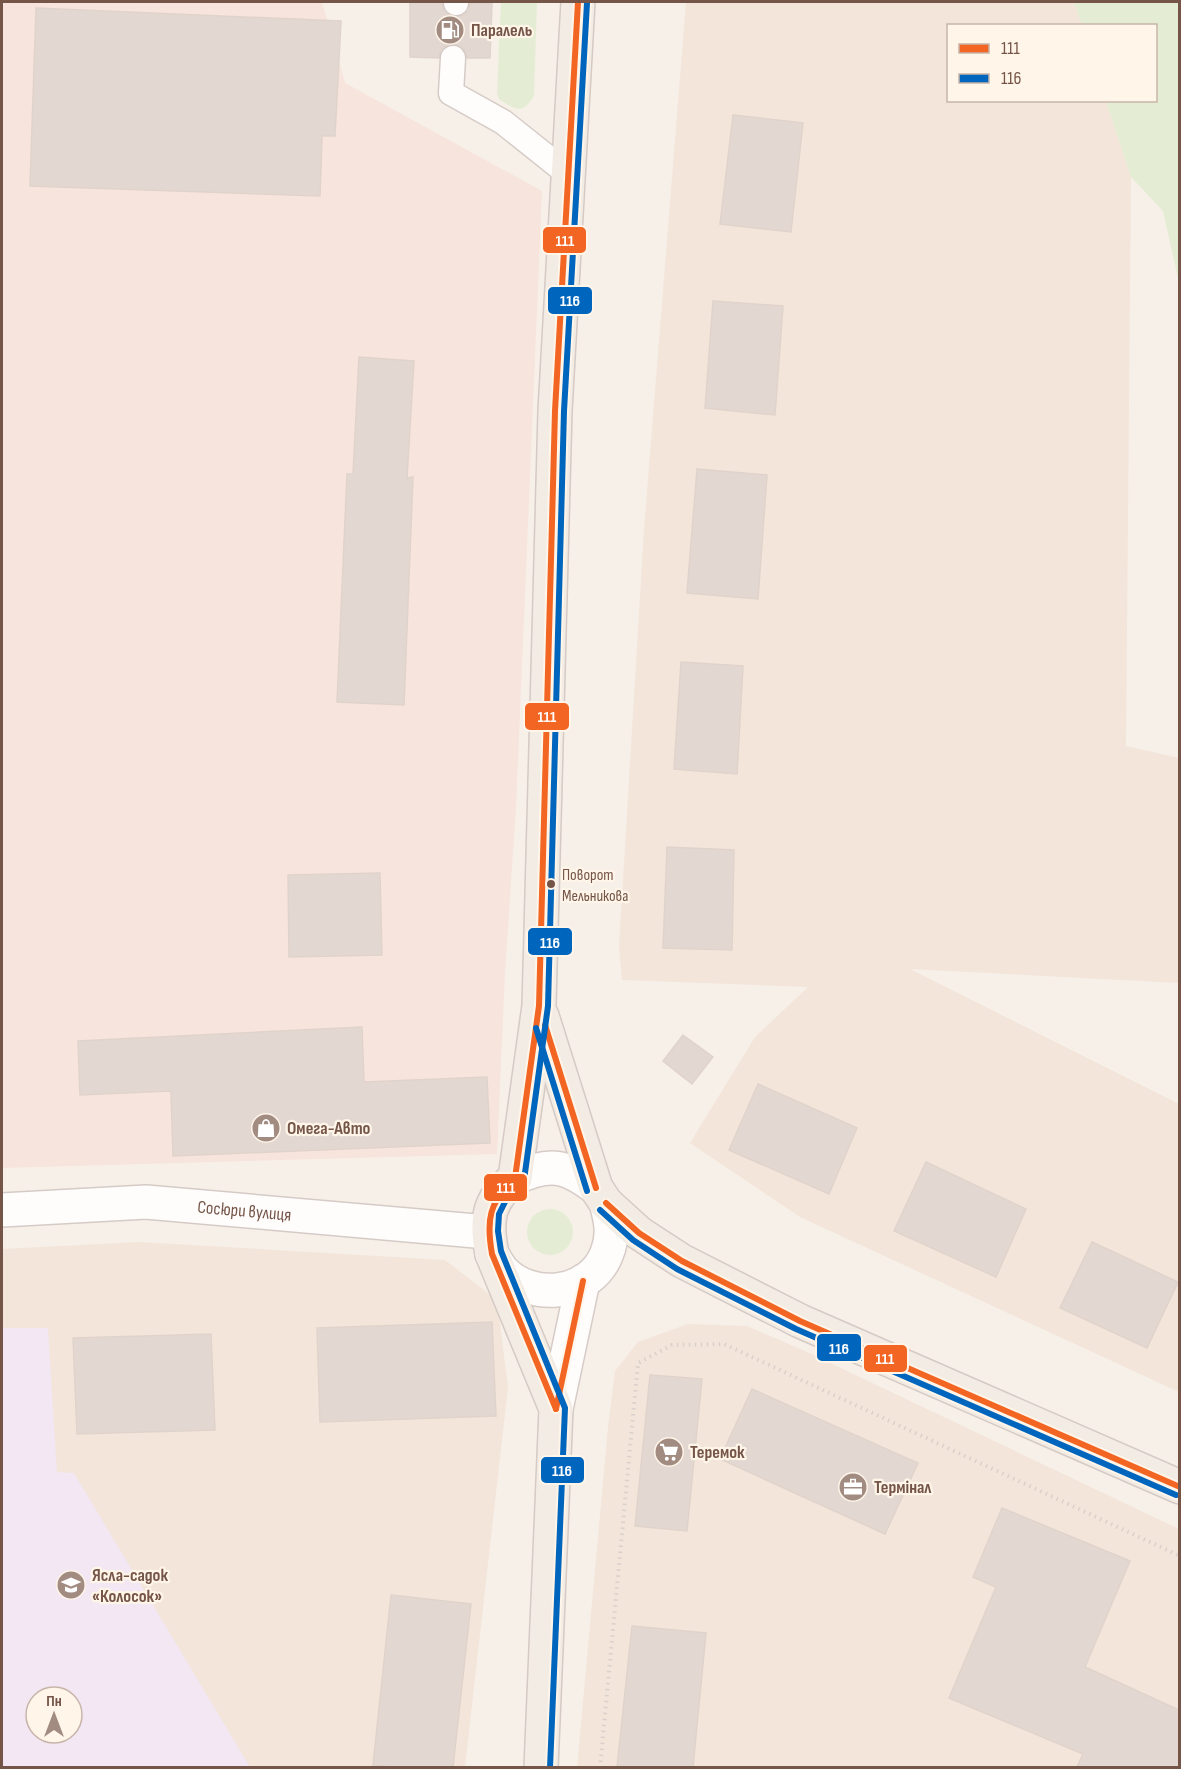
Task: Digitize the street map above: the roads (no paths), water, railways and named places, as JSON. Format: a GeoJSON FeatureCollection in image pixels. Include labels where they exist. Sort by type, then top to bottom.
{"type":"FeatureCollection","features":[{"type":"Feature","properties":{"kind":"main road"},"geometry":{"type":"LineString","coordinates":[[541,1767],[556,1410],[490,1243],[489,1217],[494,1201],[503,1188],[515,1178],[539,1006],[555,411],[578,2]]}},
{"type":"Feature","properties":{"kind":"main road"},"geometry":{"type":"LineString","coordinates":[[539,1006],[601,1195],[639,1233],[682,1261],[800,1322],[1179,1488]]}},
{"type":"Feature","properties":{"kind":"street"},"geometry":{"type":"LineString","coordinates":[[490,1243],[501,1269],[515,1281],[532,1288],[549,1291],[567,1288],[583,1281],[597,1269],[607,1254],[611,1237],[611,1219],[601,1195],[579,1174],[558,1168],[536,1168],[515,1178]]}},
{"type":"Feature","properties":{"kind":"street","name":"Сосюри вулиця"},"geometry":{"type":"LineString","coordinates":[[2,1210],[146,1202],[490,1243]]}},
{"type":"Feature","properties":{"kind":"street"},"geometry":{"type":"LineString","coordinates":[[556,1410],[583,1281]]}},
{"type":"Feature","properties":{"kind":"lane"},"geometry":{"type":"LineString","coordinates":[[453,58],[451,93],[503,122],[567,173]]}},
{"type":"Feature","properties":{"kind":"place","name":"Паралель"},"geometry":{"type":"Point","coordinates":[450,30]}},
{"type":"Feature","properties":{"kind":"place","name":"Поворот Мельникова"},"geometry":{"type":"Point","coordinates":[551,884]}},
{"type":"Feature","properties":{"kind":"place","name":"Омега-Авто"},"geometry":{"type":"Point","coordinates":[266,1128]}},
{"type":"Feature","properties":{"kind":"place","name":"Теремок"},"geometry":{"type":"Point","coordinates":[669,1452]}},
{"type":"Feature","properties":{"kind":"place","name":"Термінал"},"geometry":{"type":"Point","coordinates":[853,1487]}},
{"type":"Feature","properties":{"kind":"place","name":"Ясла-садок «Колосок»"},"geometry":{"type":"Point","coordinates":[71,1585]}}]}
